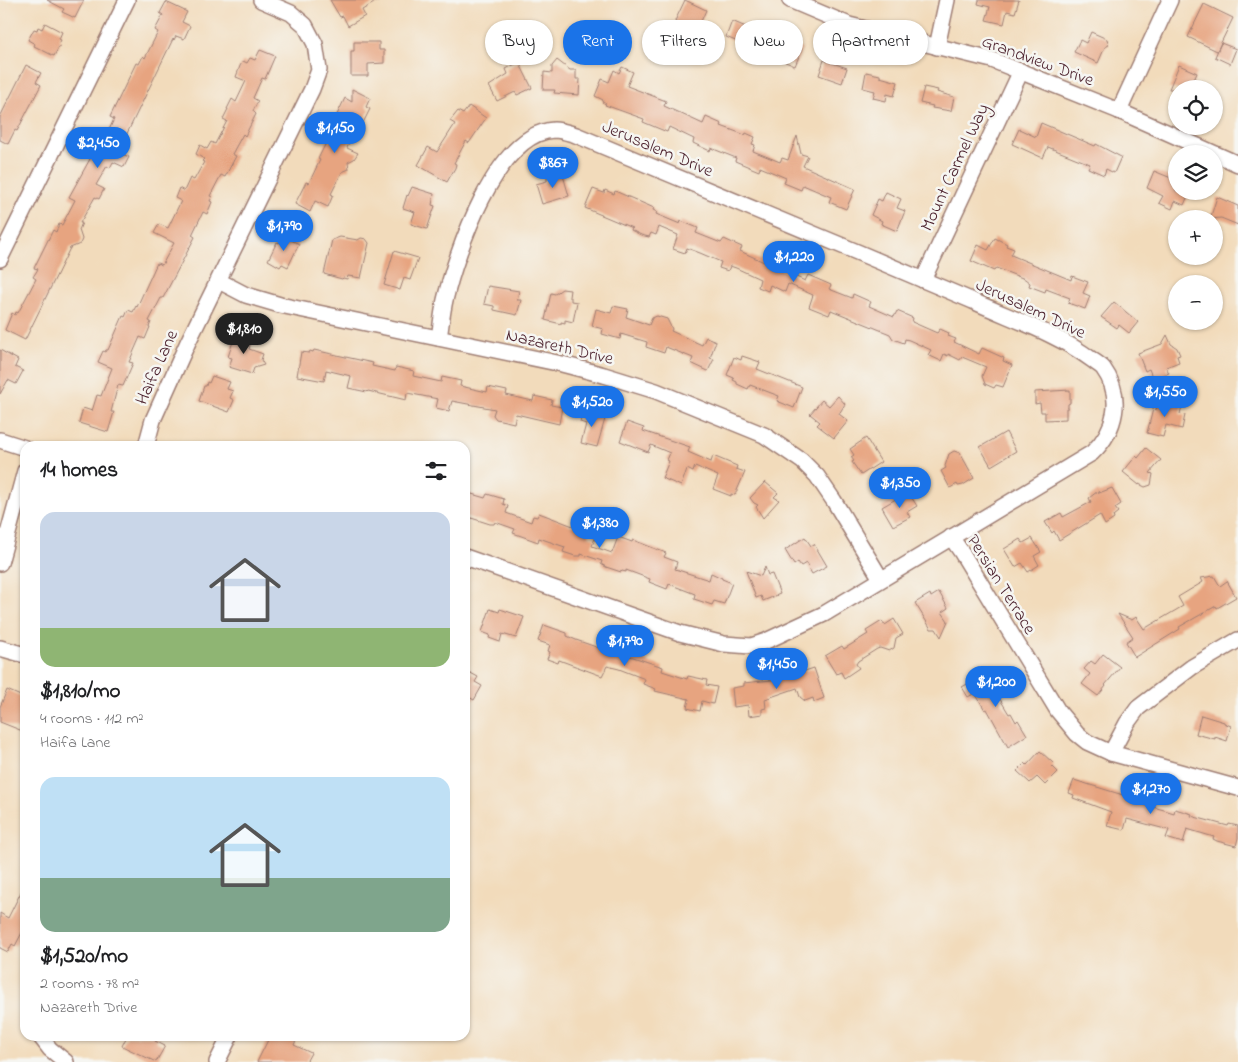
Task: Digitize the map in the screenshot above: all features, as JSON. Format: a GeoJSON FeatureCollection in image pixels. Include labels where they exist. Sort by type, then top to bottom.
{"type":"FeatureCollection","features":[{"type":"Feature","properties":{"kind":"street"},"geometry":{"type":"LineString","coordinates":[[0,259],[127,0]]}},
{"type":"Feature","properties":{"kind":"street","name":"Haifa Lane"},"geometry":{"type":"LineString","coordinates":[[148,441],[154,420],[188,342],[312,89],[319,70],[315,44],[305,25],[291,13],[261,0]]}},
{"type":"Feature","properties":{"kind":"street","name":"Grandview Drive"},"geometry":{"type":"LineString","coordinates":[[790,0],[849,25],[992,60],[1119,112],[1238,164]]}},
{"type":"Feature","properties":{"kind":"street"},"geometry":{"type":"LineString","coordinates":[[937,47],[947,0]]}},
{"type":"Feature","properties":{"kind":"street"},"geometry":{"type":"LineString","coordinates":[[1119,112],[1170,0]]}},
{"type":"Feature","properties":{"kind":"street","name":"Mount Carmel Way"},"geometry":{"type":"LineString","coordinates":[[922,280],[1021,72]]}},
{"type":"Feature","properties":{"kind":"street","name":"Jerusalem Drive"},"geometry":{"type":"LineString","coordinates":[[439,338],[445,301],[459,254],[472,218],[489,186],[508,158],[521,145],[534,136],[554,130],[576,135],[1030,326],[1078,349],[1102,367],[1114,388],[1114,417],[1109,432],[1092,453],[824,614],[751,646],[724,644],[680,633],[470,561]]}},
{"type":"Feature","properties":{"kind":"street","name":"Nazareth Drive"},"geometry":{"type":"LineString","coordinates":[[218,281],[246,295],[280,305],[562,364],[604,375],[656,391],[764,435],[802,461],[817,476],[881,579]]}},
{"type":"Feature","properties":{"kind":"street"},"geometry":{"type":"LineString","coordinates":[[0,440],[20,446]]}},
{"type":"Feature","properties":{"kind":"street"},"geometry":{"type":"LineString","coordinates":[[0,563],[20,489]]}},
{"type":"Feature","properties":{"kind":"street","name":"Persian Terrace"},"geometry":{"type":"LineString","coordinates":[[951,537],[1058,711],[1077,734],[1087,742],[1112,753],[1238,788]]}},
{"type":"Feature","properties":{"kind":"street"},"geometry":{"type":"LineString","coordinates":[[1112,753],[1127,723],[1138,708],[1192,667],[1238,640]]}},
{"type":"Feature","properties":{"kind":"street"},"geometry":{"type":"LineString","coordinates":[[0,648],[20,654]]}},
{"type":"Feature","properties":{"kind":"street"},"geometry":{"type":"LineString","coordinates":[[44,1041],[50,1049],[66,1062]]}},
{"type":"Feature","properties":{"kind":"street"},"geometry":{"type":"LineString","coordinates":[[217,1062],[228,1041]]}},
{"type":"Feature","properties":{"kind":"building"},"geometry":{"type":"Polygon","coordinates":[[[47,0],[84,0],[75,18],[62,12],[64,9],[47,0]]]}},
{"type":"Feature","properties":{"kind":"building"},"geometry":{"type":"Polygon","coordinates":[[[330,0],[379,0],[362,10],[365,16],[348,26],[343,16],[340,17],[330,0]]]}},
{"type":"Feature","properties":{"kind":"building"},"geometry":{"type":"Polygon","coordinates":[[[685,0],[706,10],[702,20],[675,20],[685,0]]]}},
{"type":"Feature","properties":{"kind":"building"},"geometry":{"type":"Polygon","coordinates":[[[979,0],[1019,0],[1015,13],[1007,11],[1004,24],[986,20],[990,7],[978,4],[979,0]]]}},
{"type":"Feature","properties":{"kind":"building"},"geometry":{"type":"Polygon","coordinates":[[[166,2],[187,12],[182,22],[190,26],[184,39],[176,36],[173,39],[118,152],[129,157],[124,167],[113,162],[110,168],[107,166],[96,185],[104,189],[99,199],[95,197],[80,223],[82,223],[79,230],[82,239],[80,244],[70,248],[25,340],[5,330],[12,313],[15,315],[16,312],[18,313],[36,279],[33,277],[38,269],[34,268],[53,230],[56,232],[59,224],[62,225],[75,200],[69,197],[90,159],[94,147],[97,148],[101,140],[104,141],[114,119],[110,117],[136,63],[139,64],[143,56],[145,58],[158,32],[155,30],[163,15],[160,13],[166,2]]]}},
{"type":"Feature","properties":{"kind":"building"},"geometry":{"type":"Polygon","coordinates":[[[1204,4],[1233,18],[1217,51],[1188,37],[1204,4]]]}},
{"type":"Feature","properties":{"kind":"building"},"geometry":{"type":"Polygon","coordinates":[[[732,21],[735,22],[735,41],[726,37],[732,21]]]}},
{"type":"Feature","properties":{"kind":"building"},"geometry":{"type":"Polygon","coordinates":[[[45,23],[62,32],[59,39],[61,40],[60,45],[54,56],[34,46],[35,44],[28,40],[34,29],[37,30],[38,27],[42,29],[45,23]]]}},
{"type":"Feature","properties":{"kind":"building"},"geometry":{"type":"Polygon","coordinates":[[[1091,32],[1107,39],[1109,45],[1105,47],[1098,63],[1074,52],[1080,40],[1086,43],[1091,32]]]}},
{"type":"Feature","properties":{"kind":"building"},"geometry":{"type":"Polygon","coordinates":[[[354,42],[379,42],[379,50],[384,50],[384,63],[368,64],[368,76],[351,76],[351,51],[354,51],[354,42]]]}},
{"type":"Feature","properties":{"kind":"building"},"geometry":{"type":"Polygon","coordinates":[[[1221,43],[1236,49],[1230,64],[1215,57],[1221,43]]]}},
{"type":"Feature","properties":{"kind":"building"},"geometry":{"type":"Polygon","coordinates":[[[260,50],[275,56],[265,79],[262,78],[253,98],[258,101],[253,111],[256,114],[245,136],[243,134],[232,154],[236,156],[225,177],[221,175],[210,196],[212,197],[210,201],[212,202],[207,214],[203,212],[192,235],[195,237],[149,321],[151,322],[150,327],[145,339],[140,337],[129,362],[133,363],[123,386],[118,385],[111,412],[114,412],[108,432],[79,423],[83,408],[92,411],[97,395],[101,396],[112,368],[98,362],[103,351],[108,350],[123,316],[125,317],[128,310],[133,312],[137,307],[157,263],[162,265],[174,243],[154,233],[159,224],[168,228],[181,201],[175,198],[179,188],[184,191],[190,178],[194,180],[204,162],[202,161],[204,159],[196,154],[200,145],[207,149],[211,142],[215,144],[227,121],[223,119],[227,109],[232,99],[236,102],[246,81],[236,77],[240,66],[243,61],[247,63],[250,58],[255,60],[260,50]]]}},
{"type":"Feature","properties":{"kind":"building"},"geometry":{"type":"Polygon","coordinates":[[[557,60],[570,70],[576,70],[576,79],[580,79],[579,95],[554,93],[555,90],[543,90],[544,72],[552,73],[553,65],[557,60]]]}},
{"type":"Feature","properties":{"kind":"building"},"geometry":{"type":"Polygon","coordinates":[[[26,65],[41,73],[36,82],[41,85],[17,131],[15,130],[8,144],[0,140],[0,117],[26,65]]]}},
{"type":"Feature","properties":{"kind":"building"},"geometry":{"type":"Polygon","coordinates":[[[513,65],[520,65],[532,88],[517,95],[515,92],[497,101],[489,86],[508,74],[506,69],[513,65]]]}},
{"type":"Feature","properties":{"kind":"building"},"geometry":{"type":"Polygon","coordinates":[[[822,65],[838,65],[847,68],[842,83],[819,75],[822,65]]]}},
{"type":"Feature","properties":{"kind":"building"},"geometry":{"type":"Polygon","coordinates":[[[1179,65],[1197,73],[1194,80],[1173,80],[1179,65]]]}},
{"type":"Feature","properties":{"kind":"building"},"geometry":{"type":"Polygon","coordinates":[[[622,67],[633,72],[627,86],[666,101],[664,106],[703,124],[706,117],[722,124],[721,126],[755,137],[752,144],[755,145],[753,151],[780,162],[782,158],[788,160],[797,136],[801,154],[808,156],[803,166],[855,189],[846,209],[829,202],[831,197],[803,185],[801,190],[784,183],[786,178],[760,167],[759,171],[735,161],[736,158],[711,148],[710,151],[693,143],[694,139],[669,127],[667,132],[643,122],[644,119],[605,105],[602,102],[603,100],[595,96],[602,79],[609,82],[614,70],[619,73],[622,67]]]}},
{"type":"Feature","properties":{"kind":"building"},"geometry":{"type":"Polygon","coordinates":[[[866,72],[898,82],[894,96],[887,94],[886,101],[873,98],[875,91],[863,88],[866,72]]]}},
{"type":"Feature","properties":{"kind":"building"},"geometry":{"type":"Polygon","coordinates":[[[924,87],[938,90],[937,92],[954,97],[951,111],[932,108],[933,106],[920,103],[924,87]]]}},
{"type":"Feature","properties":{"kind":"building"},"geometry":{"type":"Polygon","coordinates":[[[352,89],[370,98],[366,107],[370,109],[361,127],[357,126],[347,148],[358,153],[354,159],[348,162],[349,169],[342,172],[331,194],[333,195],[328,207],[315,201],[310,212],[295,204],[306,182],[309,183],[327,141],[330,142],[340,122],[335,119],[345,98],[352,102],[352,89]]]}},
{"type":"Feature","properties":{"kind":"building"},"geometry":{"type":"Polygon","coordinates":[[[469,106],[486,118],[469,143],[466,141],[454,163],[456,164],[455,168],[447,182],[418,165],[428,147],[437,152],[455,124],[450,121],[458,111],[463,114],[469,106]]]}},
{"type":"Feature","properties":{"kind":"building"},"geometry":{"type":"Polygon","coordinates":[[[1041,123],[1095,146],[1096,144],[1121,157],[1114,173],[1106,169],[1104,175],[1088,168],[1090,164],[1048,147],[1043,158],[1012,144],[1019,129],[1036,137],[1041,123]]]}},
{"type":"Feature","properties":{"kind":"building"},"geometry":{"type":"Polygon","coordinates":[[[1154,171],[1168,177],[1168,200],[1186,200],[1184,205],[1175,201],[1172,209],[1159,203],[1163,196],[1147,188],[1154,171]]]}},
{"type":"Feature","properties":{"kind":"building"},"geometry":{"type":"Polygon","coordinates":[[[562,172],[569,196],[542,204],[536,184],[547,181],[547,176],[562,172]]]}},
{"type":"Feature","properties":{"kind":"building"},"geometry":{"type":"Polygon","coordinates":[[[412,187],[434,194],[432,205],[435,206],[427,229],[411,224],[415,212],[403,208],[412,187]]]}},
{"type":"Feature","properties":{"kind":"building"},"geometry":{"type":"Polygon","coordinates":[[[593,189],[604,193],[605,190],[614,194],[615,191],[654,208],[653,210],[657,212],[656,214],[680,224],[681,221],[698,228],[696,233],[721,243],[724,239],[742,247],[740,251],[764,262],[766,258],[783,265],[781,270],[805,281],[808,275],[831,285],[829,289],[852,298],[853,294],[871,302],[869,306],[894,317],[897,311],[913,318],[912,322],[937,333],[940,329],[949,333],[948,336],[956,339],[954,342],[979,354],[982,348],[1004,358],[1003,361],[1012,365],[1003,387],[996,385],[994,388],[985,384],[982,376],[986,367],[962,357],[960,360],[944,354],[941,361],[928,355],[931,350],[909,340],[905,339],[904,343],[893,339],[890,334],[831,310],[829,315],[809,307],[813,295],[788,284],[785,292],[770,285],[768,291],[758,287],[760,279],[736,268],[730,266],[728,271],[719,268],[721,262],[700,253],[687,248],[685,253],[673,249],[678,235],[659,227],[656,235],[651,233],[649,237],[641,235],[631,230],[632,228],[585,208],[593,189]]]}},
{"type":"Feature","properties":{"kind":"building"},"geometry":{"type":"Polygon","coordinates":[[[886,192],[901,199],[897,208],[905,211],[897,231],[881,224],[882,221],[871,215],[878,199],[882,201],[886,192]]]}},
{"type":"Feature","properties":{"kind":"building"},"geometry":{"type":"Polygon","coordinates":[[[1216,200],[1223,200],[1238,206],[1238,225],[1223,219],[1223,210],[1213,210],[1216,200]]]}},
{"type":"Feature","properties":{"kind":"building"},"geometry":{"type":"Polygon","coordinates":[[[283,236],[299,244],[288,267],[282,264],[280,267],[268,260],[277,242],[279,243],[283,236]]]}},
{"type":"Feature","properties":{"kind":"building"},"geometry":{"type":"Polygon","coordinates":[[[340,237],[358,240],[361,238],[366,239],[369,243],[361,278],[348,276],[347,279],[342,279],[324,274],[332,240],[340,237]]]}},
{"type":"Feature","properties":{"kind":"building"},"geometry":{"type":"Polygon","coordinates":[[[995,238],[1014,249],[1011,255],[1071,280],[1072,276],[1088,282],[1083,293],[1090,296],[1085,309],[1068,303],[1070,298],[1046,289],[1045,292],[1029,286],[1030,283],[1025,279],[996,268],[994,271],[971,261],[978,245],[988,250],[995,238]]]}},
{"type":"Feature","properties":{"kind":"building"},"geometry":{"type":"Polygon","coordinates":[[[394,251],[418,258],[410,280],[404,278],[400,290],[384,285],[394,251]]]}},
{"type":"Feature","properties":{"kind":"building"},"geometry":{"type":"Polygon","coordinates":[[[488,286],[519,291],[517,300],[521,300],[517,315],[494,310],[494,306],[484,304],[488,286]]]}},
{"type":"Feature","properties":{"kind":"building"},"geometry":{"type":"Polygon","coordinates":[[[562,289],[570,290],[569,297],[571,297],[571,301],[577,302],[573,322],[565,320],[565,323],[561,322],[561,324],[545,320],[551,293],[555,294],[562,289]]]}},
{"type":"Feature","properties":{"kind":"building"},"geometry":{"type":"Polygon","coordinates":[[[1114,302],[1138,322],[1129,333],[1119,325],[1117,328],[1101,317],[1114,302]]]}},
{"type":"Feature","properties":{"kind":"building"},"geometry":{"type":"Polygon","coordinates":[[[613,306],[628,309],[626,317],[649,325],[652,318],[657,316],[667,319],[672,329],[671,331],[702,345],[706,337],[716,341],[710,358],[714,359],[708,371],[691,363],[693,358],[666,347],[664,353],[646,347],[647,342],[621,334],[620,339],[602,334],[603,329],[592,326],[596,309],[611,313],[613,306]]]}},
{"type":"Feature","properties":{"kind":"building"},"geometry":{"type":"Polygon","coordinates":[[[236,332],[252,337],[249,349],[263,354],[261,360],[264,365],[254,368],[252,374],[229,367],[232,358],[228,357],[236,332]]]}},
{"type":"Feature","properties":{"kind":"building"},"geometry":{"type":"Polygon","coordinates":[[[1167,335],[1171,344],[1177,348],[1180,355],[1177,356],[1179,362],[1166,367],[1169,373],[1153,379],[1149,369],[1145,371],[1138,353],[1162,344],[1167,335]]]}},
{"type":"Feature","properties":{"kind":"building"},"geometry":{"type":"Polygon","coordinates":[[[0,350],[18,360],[15,367],[23,371],[16,384],[8,380],[0,394],[0,350]]]}},
{"type":"Feature","properties":{"kind":"building"},"geometry":{"type":"Polygon","coordinates":[[[314,350],[373,363],[372,366],[395,371],[396,367],[414,371],[413,376],[441,382],[442,377],[461,381],[460,386],[487,392],[488,387],[507,391],[506,395],[533,401],[534,396],[552,400],[551,405],[562,407],[559,424],[516,414],[514,423],[496,419],[493,415],[495,409],[452,401],[449,411],[436,408],[438,399],[407,393],[406,400],[348,388],[351,376],[326,370],[324,381],[297,376],[301,352],[309,353],[314,350]]]}},
{"type":"Feature","properties":{"kind":"building"},"geometry":{"type":"Polygon","coordinates":[[[742,356],[760,362],[757,369],[802,387],[794,408],[777,401],[779,396],[750,385],[748,389],[737,384],[733,380],[734,378],[727,375],[734,357],[741,360],[742,356]]]}},
{"type":"Feature","properties":{"kind":"building"},"geometry":{"type":"Polygon","coordinates":[[[212,376],[230,382],[227,389],[233,391],[230,398],[234,400],[229,412],[199,401],[204,386],[206,386],[207,382],[209,383],[212,376]]]}},
{"type":"Feature","properties":{"kind":"building"},"geometry":{"type":"Polygon","coordinates":[[[1070,390],[1070,403],[1068,408],[1066,408],[1066,419],[1045,420],[1045,412],[1041,412],[1040,403],[1035,404],[1035,392],[1070,390]]]}},
{"type":"Feature","properties":{"kind":"building"},"geometry":{"type":"Polygon","coordinates":[[[838,396],[845,404],[839,414],[848,421],[834,438],[817,425],[820,422],[810,414],[822,400],[829,406],[838,396]]]}},
{"type":"Feature","properties":{"kind":"building"},"geometry":{"type":"Polygon","coordinates":[[[1158,400],[1182,406],[1180,414],[1185,415],[1182,429],[1166,425],[1163,437],[1147,433],[1153,409],[1156,410],[1158,400]]]}},
{"type":"Feature","properties":{"kind":"building"},"geometry":{"type":"Polygon","coordinates":[[[584,409],[601,413],[599,418],[605,419],[597,447],[581,443],[586,424],[580,422],[584,409]]]}},
{"type":"Feature","properties":{"kind":"building"},"geometry":{"type":"Polygon","coordinates":[[[627,422],[644,428],[643,431],[690,447],[688,452],[711,462],[713,456],[737,466],[736,469],[745,472],[735,495],[731,494],[731,496],[713,489],[718,476],[695,466],[693,472],[687,469],[681,486],[662,478],[670,453],[651,445],[648,452],[620,441],[627,422]]]}},
{"type":"Feature","properties":{"kind":"building"},"geometry":{"type":"Polygon","coordinates":[[[1006,432],[1016,451],[991,466],[980,447],[1006,432]]]}},
{"type":"Feature","properties":{"kind":"building"},"geometry":{"type":"Polygon","coordinates":[[[866,438],[881,462],[861,475],[852,462],[854,461],[851,457],[854,455],[850,449],[866,438]]]}},
{"type":"Feature","properties":{"kind":"building"},"geometry":{"type":"Polygon","coordinates":[[[1146,448],[1161,460],[1150,473],[1153,474],[1151,485],[1145,487],[1139,485],[1123,472],[1136,456],[1138,458],[1146,448]]]}},
{"type":"Feature","properties":{"kind":"building"},"geometry":{"type":"Polygon","coordinates":[[[954,451],[960,453],[974,478],[963,485],[958,486],[957,484],[950,488],[941,471],[946,468],[949,454],[954,451]]]}},
{"type":"Feature","properties":{"kind":"building"},"geometry":{"type":"Polygon","coordinates":[[[765,482],[778,493],[774,497],[779,500],[763,518],[756,507],[758,505],[750,498],[765,482]]]}},
{"type":"Feature","properties":{"kind":"building"},"geometry":{"type":"Polygon","coordinates":[[[1112,488],[1121,504],[1115,508],[1118,512],[1113,516],[1114,519],[1105,525],[1100,515],[1059,540],[1054,531],[1052,533],[1045,522],[1061,513],[1063,517],[1091,502],[1089,498],[1098,491],[1099,493],[1112,488]]]}},
{"type":"Feature","properties":{"kind":"building"},"geometry":{"type":"Polygon","coordinates":[[[908,492],[917,506],[907,512],[910,517],[893,526],[882,507],[908,492]]]}},
{"type":"Feature","properties":{"kind":"building"},"geometry":{"type":"Polygon","coordinates":[[[470,494],[485,498],[487,494],[504,499],[503,504],[508,506],[506,513],[531,522],[533,516],[537,517],[539,513],[573,526],[574,522],[591,528],[589,536],[595,538],[592,546],[612,553],[618,537],[632,542],[633,540],[666,553],[664,557],[677,562],[675,569],[709,580],[711,573],[732,583],[724,604],[714,601],[712,605],[694,599],[695,594],[669,584],[667,589],[649,582],[650,579],[626,570],[626,572],[621,572],[606,567],[601,564],[602,561],[581,554],[581,556],[575,556],[563,552],[565,547],[539,538],[538,542],[513,533],[515,529],[495,522],[490,524],[470,518],[470,494]]]}},
{"type":"Feature","properties":{"kind":"building"},"geometry":{"type":"Polygon","coordinates":[[[805,537],[811,546],[814,544],[827,566],[812,574],[806,563],[801,566],[798,562],[794,565],[785,550],[805,537]]]}},
{"type":"Feature","properties":{"kind":"building"},"geometry":{"type":"Polygon","coordinates":[[[1032,538],[1041,552],[1034,556],[1039,565],[1028,572],[1022,563],[1015,567],[1004,549],[1020,539],[1023,543],[1032,538]]]}},
{"type":"Feature","properties":{"kind":"building"},"geometry":{"type":"Polygon","coordinates":[[[765,567],[768,575],[772,574],[780,594],[763,601],[761,596],[756,598],[746,571],[761,576],[765,567]]]}},
{"type":"Feature","properties":{"kind":"building"},"geometry":{"type":"Polygon","coordinates":[[[1214,576],[1220,586],[1227,581],[1236,597],[1179,627],[1180,629],[1135,657],[1126,642],[1133,637],[1118,614],[1132,620],[1136,617],[1144,629],[1183,606],[1178,597],[1203,582],[1201,578],[1214,576]]]}},
{"type":"Feature","properties":{"kind":"building"},"geometry":{"type":"Polygon","coordinates":[[[939,592],[948,608],[942,612],[948,621],[941,637],[936,629],[931,629],[915,603],[930,594],[931,597],[939,592]]]}},
{"type":"Feature","properties":{"kind":"building"},"geometry":{"type":"Polygon","coordinates":[[[490,609],[499,612],[500,609],[524,617],[516,638],[502,634],[500,642],[489,638],[490,635],[482,632],[490,609]]]}},
{"type":"Feature","properties":{"kind":"building"},"geometry":{"type":"Polygon","coordinates":[[[894,619],[903,634],[896,638],[894,648],[889,651],[877,649],[858,661],[856,664],[859,668],[844,678],[841,672],[836,674],[825,656],[842,646],[844,649],[868,634],[866,631],[882,621],[885,625],[894,619]]]}},
{"type":"Feature","properties":{"kind":"building"},"geometry":{"type":"Polygon","coordinates":[[[544,625],[567,633],[567,636],[576,640],[663,667],[662,671],[687,679],[688,676],[707,680],[706,685],[717,687],[713,704],[702,701],[700,711],[687,708],[689,699],[655,691],[656,689],[643,684],[645,679],[619,669],[607,666],[602,676],[559,660],[558,663],[547,659],[550,645],[538,641],[544,625]]]}},
{"type":"Feature","properties":{"kind":"building"},"geometry":{"type":"Polygon","coordinates":[[[1103,654],[1120,667],[1098,696],[1082,684],[1090,674],[1084,669],[1091,661],[1095,664],[1103,654]]]}},
{"type":"Feature","properties":{"kind":"building"},"geometry":{"type":"Polygon","coordinates":[[[804,668],[805,671],[814,668],[824,698],[814,702],[813,698],[805,701],[800,697],[797,688],[765,699],[766,708],[762,709],[762,714],[749,716],[748,705],[734,707],[732,688],[744,686],[744,683],[781,679],[780,676],[804,668]]]}},
{"type":"Feature","properties":{"kind":"building"},"geometry":{"type":"Polygon","coordinates":[[[988,672],[998,689],[995,691],[1009,714],[1011,713],[1016,722],[1018,720],[1027,735],[1008,747],[987,709],[985,710],[975,693],[968,697],[962,687],[988,672]]]}},
{"type":"Feature","properties":{"kind":"building"},"geometry":{"type":"Polygon","coordinates":[[[470,673],[478,677],[475,682],[482,686],[474,700],[470,698],[470,673]]]}},
{"type":"Feature","properties":{"kind":"building"},"geometry":{"type":"Polygon","coordinates":[[[7,690],[20,696],[20,730],[0,722],[0,707],[7,690]]]}},
{"type":"Feature","properties":{"kind":"building"},"geometry":{"type":"Polygon","coordinates":[[[1201,715],[1231,726],[1227,741],[1196,734],[1201,715]]]}},
{"type":"Feature","properties":{"kind":"building"},"geometry":{"type":"Polygon","coordinates":[[[1040,751],[1053,763],[1051,765],[1058,772],[1045,785],[1037,777],[1030,783],[1017,771],[1025,763],[1027,765],[1040,751]]]}},
{"type":"Feature","properties":{"kind":"building"},"geometry":{"type":"Polygon","coordinates":[[[1074,780],[1136,799],[1135,802],[1174,813],[1175,809],[1192,814],[1191,816],[1228,826],[1229,824],[1238,826],[1236,846],[1217,841],[1213,839],[1214,837],[1187,829],[1183,843],[1166,838],[1169,830],[1127,819],[1124,830],[1107,826],[1111,812],[1073,798],[1074,795],[1069,793],[1074,780]]]}},
{"type":"Feature","properties":{"kind":"building"},"geometry":{"type":"Polygon","coordinates":[[[20,894],[20,936],[15,946],[12,944],[8,952],[0,948],[0,913],[8,918],[20,894]]]}},
{"type":"Feature","properties":{"kind":"building"},"geometry":{"type":"Polygon","coordinates":[[[124,1041],[155,1041],[165,1046],[156,1062],[122,1046],[124,1041]]]}},
{"type":"Feature","properties":{"kind":"building"},"geometry":{"type":"Polygon","coordinates":[[[268,1041],[296,1041],[294,1045],[311,1053],[306,1062],[257,1062],[268,1041]]]}}]}
